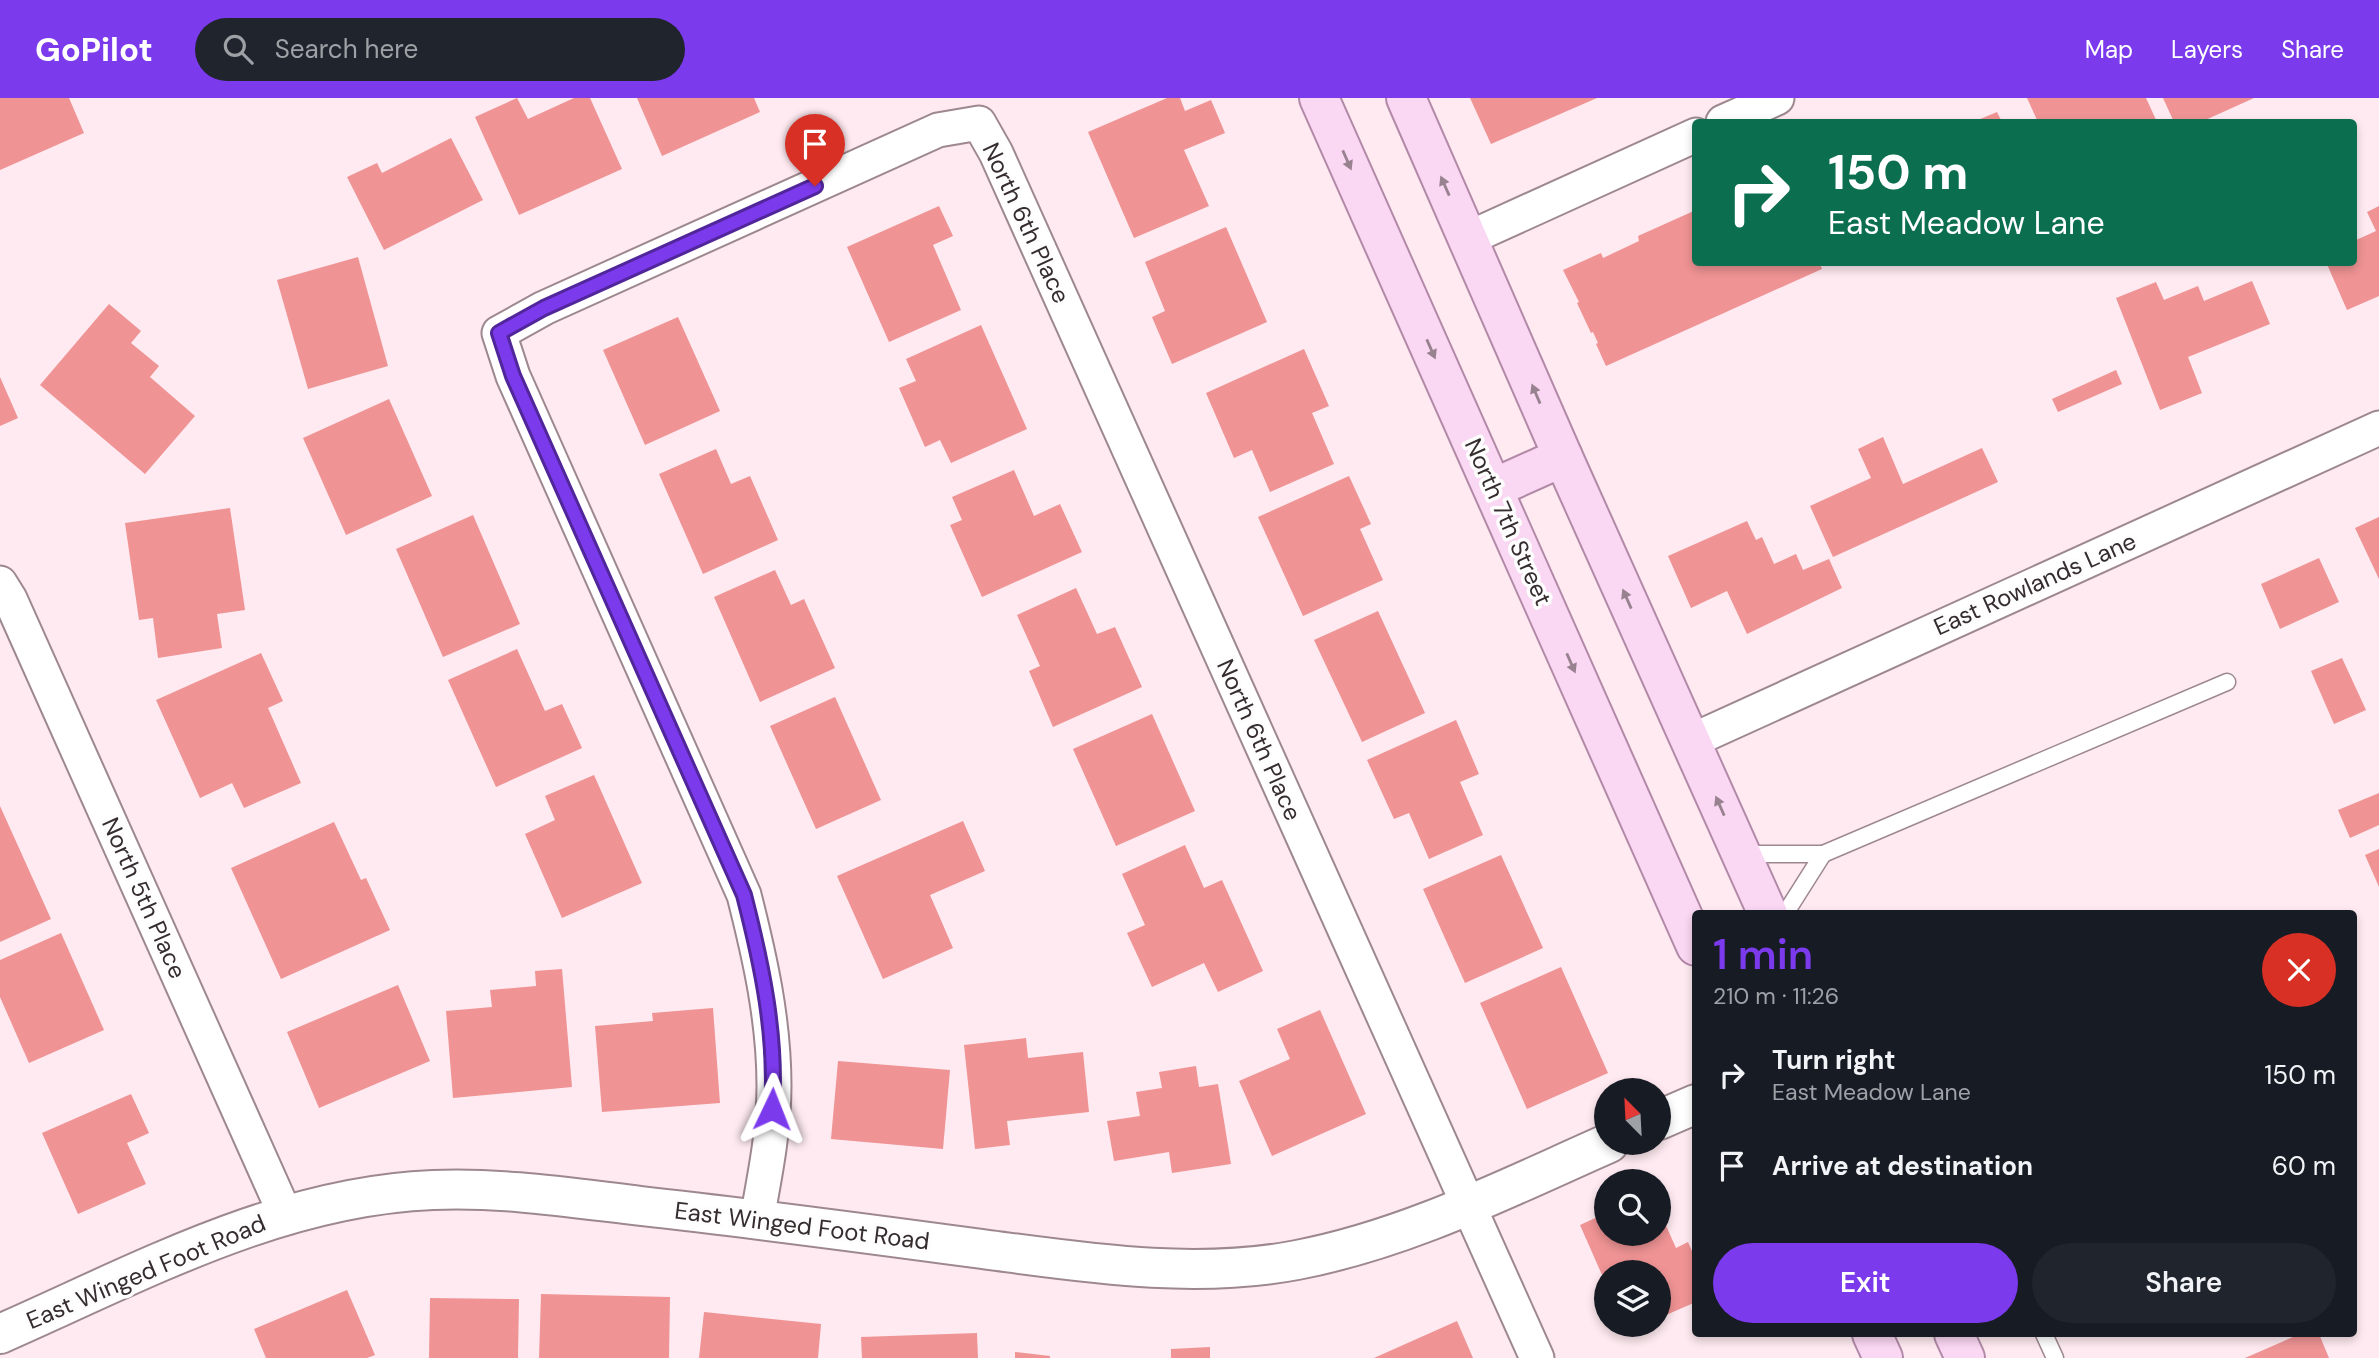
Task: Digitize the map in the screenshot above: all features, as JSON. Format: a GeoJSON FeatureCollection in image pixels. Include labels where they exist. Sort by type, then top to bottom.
{"type":"FeatureCollection","features":[{"type":"Feature","properties":{"kind":"main road","name":"North 7th Street"},"geometry":{"type":"LineString","coordinates":[[1320,98],[1692,937]]}},
{"type":"Feature","properties":{"kind":"main road"},"geometry":{"type":"LineString","coordinates":[[1405,98],[1766,910]]}},
{"type":"Feature","properties":{"kind":"main road"},"geometry":{"type":"LineString","coordinates":[[1494,488],[1563,457]]}},
{"type":"Feature","properties":{"kind":"main road"},"geometry":{"type":"LineString","coordinates":[[1873,1337],[1883,1358]]}},
{"type":"Feature","properties":{"kind":"main road"},"geometry":{"type":"LineString","coordinates":[[1955,1337],[1965,1358]]}},
{"type":"Feature","properties":{"kind":"street"},"geometry":{"type":"LineString","coordinates":[[1730,119],[1777,98]]}},
{"type":"Feature","properties":{"kind":"street","name":"North 6th Place"},"geometry":{"type":"LineString","coordinates":[[757,1219],[769,1153],[774,1087],[770,1023],[761,962],[744,895],[513,376],[499,333],[544,308],[938,130],[979,123],[996,153],[1537,1358]]}},
{"type":"Feature","properties":{"kind":"street"},"geometry":{"type":"LineString","coordinates":[[1469,238],[1692,137]]}},
{"type":"Feature","properties":{"kind":"street","name":"East Rowlands Lane"},"geometry":{"type":"LineString","coordinates":[[1691,741],[2379,428]]}},
{"type":"Feature","properties":{"kind":"street","name":"North 5th Place"},"geometry":{"type":"LineString","coordinates":[[0,583],[10,599],[285,1214]]}},
{"type":"Feature","properties":{"kind":"street"},"geometry":{"type":"LineString","coordinates":[[1671,1115],[1692,1106]]}},
{"type":"Feature","properties":{"kind":"street","name":"East Winged Foot Road"},"geometry":{"type":"LineString","coordinates":[[0,1334],[237,1229],[285,1214],[348,1200],[431,1190],[508,1191],[757,1219],[1100,1264],[1190,1269],[1250,1266],[1353,1247],[1423,1224],[1594,1149]]}},
{"type":"Feature","properties":{"kind":"lane"},"geometry":{"type":"LineString","coordinates":[[1742,854],[1823,854],[2227,682]]}},
{"type":"Feature","properties":{"kind":"lane"},"geometry":{"type":"LineString","coordinates":[[1788,910],[1823,854]]}},
{"type":"Feature","properties":{"kind":"lane"},"geometry":{"type":"LineString","coordinates":[[2044,1337],[2055,1358]]}},
{"type":"Feature","properties":{"kind":"building"},"geometry":{"type":"Polygon","coordinates":[[[0,98],[69,98],[84,133],[0,170],[0,98]]]}},
{"type":"Feature","properties":{"kind":"building"},"geometry":{"type":"Polygon","coordinates":[[[517,98],[528,119],[574,98],[590,98],[622,169],[519,215],[475,117],[517,98]]]}},
{"type":"Feature","properties":{"kind":"building"},"geometry":{"type":"Polygon","coordinates":[[[637,98],[754,98],[760,112],[662,156],[637,98]]]}},
{"type":"Feature","properties":{"kind":"building"},"geometry":{"type":"Polygon","coordinates":[[[1167,98],[1180,98],[1185,111],[1211,100],[1225,133],[1184,150],[1209,206],[1134,238],[1088,132],[1167,98]]]}},
{"type":"Feature","properties":{"kind":"building"},"geometry":{"type":"Polygon","coordinates":[[[1470,98],[1597,98],[1491,144],[1470,98]]]}},
{"type":"Feature","properties":{"kind":"building"},"geometry":{"type":"Polygon","coordinates":[[[2027,98],[2146,98],[2156,119],[2037,119],[2027,98]]]}},
{"type":"Feature","properties":{"kind":"building"},"geometry":{"type":"Polygon","coordinates":[[[2163,98],[2254,98],[2208,119],[2173,119],[2163,98]]]}},
{"type":"Feature","properties":{"kind":"building"},"geometry":{"type":"Polygon","coordinates":[[[1997,112],[2000,119],[1980,119],[1997,112]]]}},
{"type":"Feature","properties":{"kind":"building"},"geometry":{"type":"Polygon","coordinates":[[[451,138],[483,200],[384,250],[347,177],[377,163],[382,173],[451,138]]]}},
{"type":"Feature","properties":{"kind":"building"},"geometry":{"type":"Polygon","coordinates":[[[939,206],[953,236],[933,245],[961,310],[889,342],[847,247],[939,206]]]}},
{"type":"Feature","properties":{"kind":"building"},"geometry":{"type":"Polygon","coordinates":[[[2379,206],[2379,296],[2347,310],[2328,266],[2357,266],[2357,240],[2376,231],[2367,212],[2379,206]]]}},
{"type":"Feature","properties":{"kind":"building"},"geometry":{"type":"Polygon","coordinates":[[[1692,212],[1692,266],[1821,266],[1822,269],[1606,366],[1596,344],[1598,343],[1563,270],[1601,253],[1603,258],[1639,241],[1638,236],[1692,212]]]}},
{"type":"Feature","properties":{"kind":"building"},"geometry":{"type":"Polygon","coordinates":[[[1226,227],[1267,322],[1172,364],[1152,317],[1165,311],[1145,262],[1226,227]]]}},
{"type":"Feature","properties":{"kind":"building"},"geometry":{"type":"Polygon","coordinates":[[[358,257],[388,366],[308,389],[277,280],[358,257]]]}},
{"type":"Feature","properties":{"kind":"building"},"geometry":{"type":"Polygon","coordinates":[[[2252,281],[2270,324],[2188,357],[2202,393],[2160,410],[2116,298],[2156,282],[2164,300],[2198,286],[2204,301],[2252,281]]]}},
{"type":"Feature","properties":{"kind":"building"},"geometry":{"type":"Polygon","coordinates":[[[109,304],[141,331],[131,343],[159,366],[150,377],[195,416],[145,474],[40,385],[109,304]]]}},
{"type":"Feature","properties":{"kind":"building"},"geometry":{"type":"Polygon","coordinates":[[[678,317],[720,411],[645,445],[603,350],[678,317]]]}},
{"type":"Feature","properties":{"kind":"building"},"geometry":{"type":"Polygon","coordinates":[[[981,325],[1027,429],[951,463],[940,440],[925,447],[899,388],[916,381],[906,359],[981,325]]]}},
{"type":"Feature","properties":{"kind":"building"},"geometry":{"type":"Polygon","coordinates":[[[1304,349],[1329,406],[1312,413],[1334,464],[1270,492],[1252,450],[1234,458],[1206,393],[1304,349]]]}},
{"type":"Feature","properties":{"kind":"building"},"geometry":{"type":"Polygon","coordinates":[[[2116,370],[2122,384],[2058,412],[2052,399],[2116,370]]]}},
{"type":"Feature","properties":{"kind":"building"},"geometry":{"type":"Polygon","coordinates":[[[0,377],[18,418],[0,426],[0,377]]]}},
{"type":"Feature","properties":{"kind":"building"},"geometry":{"type":"Polygon","coordinates":[[[389,399],[432,496],[346,535],[303,438],[389,399]]]}},
{"type":"Feature","properties":{"kind":"building"},"geometry":{"type":"Polygon","coordinates":[[[1883,437],[1903,484],[1982,448],[1998,482],[1833,557],[1810,506],[1871,478],[1858,449],[1883,437]]]}},
{"type":"Feature","properties":{"kind":"building"},"geometry":{"type":"Polygon","coordinates":[[[716,449],[731,484],[750,476],[778,540],[703,574],[659,474],[716,449]]]}},
{"type":"Feature","properties":{"kind":"building"},"geometry":{"type":"Polygon","coordinates":[[[1014,470],[1034,516],[1060,504],[1082,552],[982,597],[950,525],[962,520],[952,497],[1014,470]]]}},
{"type":"Feature","properties":{"kind":"building"},"geometry":{"type":"Polygon","coordinates":[[[1349,476],[1371,524],[1360,529],[1383,580],[1303,616],[1258,517],[1349,476]]]}},
{"type":"Feature","properties":{"kind":"building"},"geometry":{"type":"Polygon","coordinates":[[[230,508],[245,610],[217,614],[222,648],[158,658],[153,618],[139,620],[125,523],[230,508]]]}},
{"type":"Feature","properties":{"kind":"building"},"geometry":{"type":"Polygon","coordinates":[[[473,515],[520,624],[443,657],[396,549],[473,515]]]}},
{"type":"Feature","properties":{"kind":"building"},"geometry":{"type":"Polygon","coordinates":[[[2379,517],[2379,579],[2355,528],[2379,517]]]}},
{"type":"Feature","properties":{"kind":"building"},"geometry":{"type":"Polygon","coordinates":[[[1747,521],[1756,540],[1762,537],[1774,564],[1796,554],[1803,570],[1829,559],[1842,588],[1747,634],[1727,591],[1691,608],[1668,556],[1747,521]]]}},
{"type":"Feature","properties":{"kind":"building"},"geometry":{"type":"Polygon","coordinates":[[[2319,558],[2339,602],[2280,629],[2261,584],[2319,558]]]}},
{"type":"Feature","properties":{"kind":"building"},"geometry":{"type":"Polygon","coordinates":[[[775,570],[791,605],[804,599],[835,668],[760,702],[714,597],[775,570]]]}},
{"type":"Feature","properties":{"kind":"building"},"geometry":{"type":"Polygon","coordinates":[[[1076,588],[1097,634],[1115,627],[1142,687],[1053,727],[1029,671],[1040,666],[1017,615],[1076,588]]]}},
{"type":"Feature","properties":{"kind":"building"},"geometry":{"type":"Polygon","coordinates":[[[1378,611],[1425,713],[1362,742],[1314,640],[1378,611]]]}},
{"type":"Feature","properties":{"kind":"building"},"geometry":{"type":"Polygon","coordinates":[[[517,649],[545,711],[562,704],[582,748],[496,787],[448,680],[517,649]]]}},
{"type":"Feature","properties":{"kind":"building"},"geometry":{"type":"Polygon","coordinates":[[[261,653],[283,701],[268,708],[301,783],[244,808],[232,783],[200,798],[156,700],[261,653]]]}},
{"type":"Feature","properties":{"kind":"building"},"geometry":{"type":"Polygon","coordinates":[[[2342,658],[2366,710],[2334,724],[2311,671],[2342,658]]]}},
{"type":"Feature","properties":{"kind":"building"},"geometry":{"type":"Polygon","coordinates":[[[835,697],[881,800],[816,829],[770,726],[835,697]]]}},
{"type":"Feature","properties":{"kind":"building"},"geometry":{"type":"Polygon","coordinates":[[[1152,714],[1195,811],[1116,846],[1073,749],[1152,714]]]}},
{"type":"Feature","properties":{"kind":"building"},"geometry":{"type":"Polygon","coordinates":[[[1456,720],[1479,774],[1460,782],[1483,835],[1429,859],[1409,813],[1394,819],[1367,760],[1456,720]]]}},
{"type":"Feature","properties":{"kind":"building"},"geometry":{"type":"Polygon","coordinates":[[[594,775],[642,883],[562,918],[525,834],[555,820],[545,796],[594,775]]]}},
{"type":"Feature","properties":{"kind":"building"},"geometry":{"type":"Polygon","coordinates":[[[2379,793],[2379,825],[2350,838],[2338,810],[2379,793]]]}},
{"type":"Feature","properties":{"kind":"building"},"geometry":{"type":"Polygon","coordinates":[[[0,806],[51,919],[0,942],[0,806]]]}},
{"type":"Feature","properties":{"kind":"building"},"geometry":{"type":"Polygon","coordinates":[[[963,821],[985,871],[930,895],[953,948],[883,979],[837,876],[963,821]]]}},
{"type":"Feature","properties":{"kind":"building"},"geometry":{"type":"Polygon","coordinates":[[[334,822],[361,880],[366,878],[390,930],[281,979],[231,868],[334,822]]]}},
{"type":"Feature","properties":{"kind":"building"},"geometry":{"type":"Polygon","coordinates":[[[1185,845],[1204,888],[1222,880],[1263,971],[1218,992],[1204,963],[1152,987],[1127,933],[1145,925],[1122,874],[1185,845]]]}},
{"type":"Feature","properties":{"kind":"building"},"geometry":{"type":"Polygon","coordinates":[[[2379,849],[2379,887],[2365,855],[2379,849]]]}},
{"type":"Feature","properties":{"kind":"building"},"geometry":{"type":"Polygon","coordinates":[[[1501,855],[1543,948],[1465,983],[1423,889],[1501,855]]]}},
{"type":"Feature","properties":{"kind":"building"},"geometry":{"type":"Polygon","coordinates":[[[61,933],[104,1030],[29,1063],[0,997],[0,960],[61,933]]]}},
{"type":"Feature","properties":{"kind":"building"},"geometry":{"type":"Polygon","coordinates":[[[1561,967],[1608,1073],[1527,1109],[1480,1003],[1561,967]]]}},
{"type":"Feature","properties":{"kind":"building"},"geometry":{"type":"Polygon","coordinates":[[[562,969],[572,1087],[453,1098],[446,1011],[492,1007],[490,990],[536,986],[535,971],[562,969]]]}},
{"type":"Feature","properties":{"kind":"building"},"geometry":{"type":"Polygon","coordinates":[[[398,985],[430,1061],[319,1108],[287,1032],[398,985]]]}},
{"type":"Feature","properties":{"kind":"building"},"geometry":{"type":"Polygon","coordinates":[[[713,1008],[720,1103],[602,1112],[595,1026],[653,1021],[652,1013],[713,1008]]]}},
{"type":"Feature","properties":{"kind":"building"},"geometry":{"type":"Polygon","coordinates":[[[1320,1010],[1366,1114],[1272,1156],[1239,1081],[1290,1059],[1277,1029],[1320,1010]]]}},
{"type":"Feature","properties":{"kind":"building"},"geometry":{"type":"Polygon","coordinates":[[[1026,1038],[1028,1058],[1083,1052],[1089,1112],[1007,1121],[1010,1145],[975,1149],[964,1045],[1026,1038]]]}},
{"type":"Feature","properties":{"kind":"building"},"geometry":{"type":"Polygon","coordinates":[[[838,1061],[950,1070],[943,1149],[831,1139],[838,1061]]]}},
{"type":"Feature","properties":{"kind":"building"},"geometry":{"type":"Polygon","coordinates":[[[1196,1066],[1199,1087],[1218,1084],[1231,1164],[1172,1173],[1169,1152],[1114,1161],[1107,1121],[1140,1116],[1136,1092],[1162,1088],[1159,1072],[1196,1066]]]}},
{"type":"Feature","properties":{"kind":"building"},"geometry":{"type":"Polygon","coordinates":[[[131,1094],[149,1133],[127,1143],[146,1184],[78,1214],[42,1133],[131,1094]]]}},
{"type":"Feature","properties":{"kind":"building"},"geometry":{"type":"Polygon","coordinates":[[[1594,1219],[1594,1246],[1671,1246],[1671,1237],[1676,1248],[1688,1242],[1692,1251],[1692,1304],[1671,1313],[1671,1260],[1595,1260],[1580,1225],[1594,1219]]]}},
{"type":"Feature","properties":{"kind":"building"},"geometry":{"type":"Polygon","coordinates":[[[347,1290],[375,1355],[367,1358],[266,1358],[254,1329],[347,1290]]]}},
{"type":"Feature","properties":{"kind":"building"},"geometry":{"type":"Polygon","coordinates":[[[541,1294],[670,1297],[669,1358],[539,1358],[541,1294]]]}},
{"type":"Feature","properties":{"kind":"building"},"geometry":{"type":"Polygon","coordinates":[[[430,1298],[519,1299],[518,1358],[429,1358],[430,1298]]]}},
{"type":"Feature","properties":{"kind":"building"},"geometry":{"type":"Polygon","coordinates":[[[704,1312],[821,1324],[818,1358],[699,1358],[704,1312]]]}},
{"type":"Feature","properties":{"kind":"building"},"geometry":{"type":"Polygon","coordinates":[[[1457,1321],[1473,1358],[1374,1358],[1457,1321]]]}},
{"type":"Feature","properties":{"kind":"building"},"geometry":{"type":"Polygon","coordinates":[[[977,1333],[978,1358],[862,1358],[861,1337],[977,1333]]]}},
{"type":"Feature","properties":{"kind":"building"},"geometry":{"type":"Polygon","coordinates":[[[2293,1337],[2320,1337],[2329,1358],[2245,1358],[2293,1337]]]}},
{"type":"Feature","properties":{"kind":"building"},"geometry":{"type":"Polygon","coordinates":[[[1210,1347],[1210,1358],[1171,1358],[1171,1349],[1210,1347]]]}},
{"type":"Feature","properties":{"kind":"building"},"geometry":{"type":"Polygon","coordinates":[[[1015,1352],[1050,1356],[1050,1358],[1015,1358],[1015,1352]]]}},
{"type":"Feature","properties":{"kind":"route"},"geometry":{"type":"LineString","coordinates":[[772,1109],[774,1087],[770,1023],[761,962],[744,895],[513,376],[499,333],[544,308],[815,186]]}}]}
